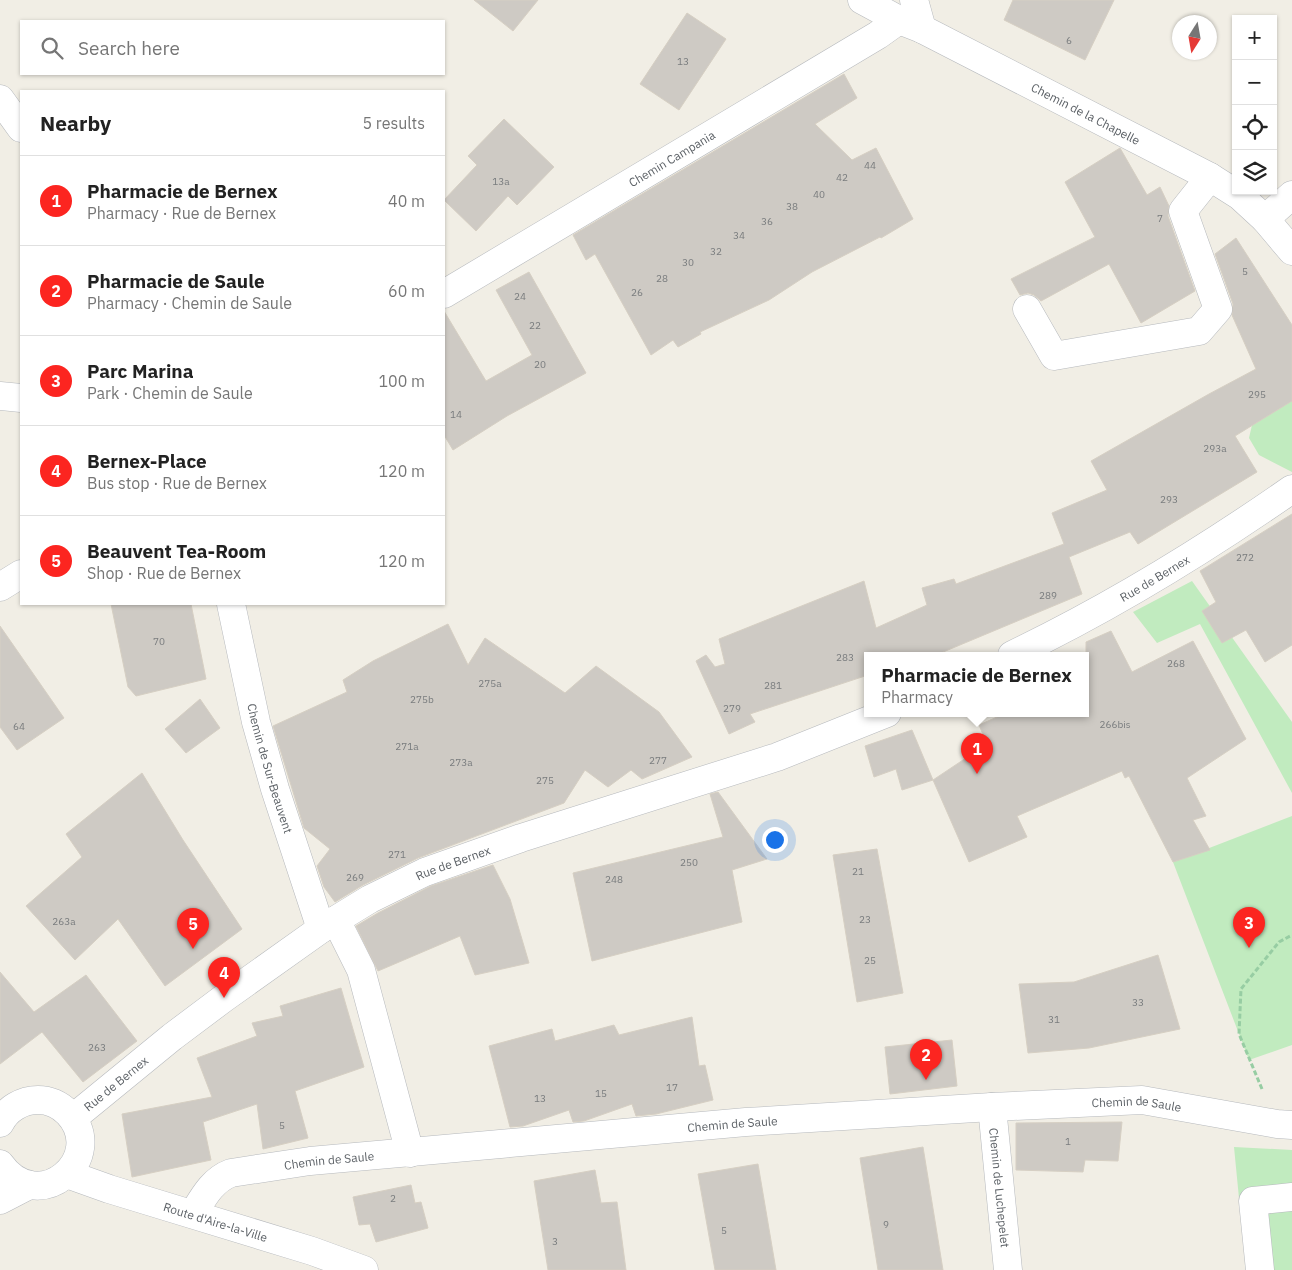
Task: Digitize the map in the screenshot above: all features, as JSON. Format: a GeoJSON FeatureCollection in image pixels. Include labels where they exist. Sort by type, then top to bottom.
{"type":"FeatureCollection","features":[{"type":"Feature","properties":{"kind":"street","name":"Chemin de la Chapelle"},"geometry":{"type":"LineString","coordinates":[[862,0],[912,16],[1210,177],[1240,196],[1265,219],[1292,251]]}},
{"type":"Feature","properties":{"kind":"street","name":"Chemin Campania"},"geometry":{"type":"LineString","coordinates":[[445,293],[912,16]]}},
{"type":"Feature","properties":{"kind":"street"},"geometry":{"type":"LineString","coordinates":[[0,99],[20,127]]}},
{"type":"Feature","properties":{"kind":"street"},"geometry":{"type":"LineString","coordinates":[[1027,309],[1054,356],[1199,331],[1218,309],[1183,211],[1210,177]]}},
{"type":"Feature","properties":{"kind":"street"},"geometry":{"type":"LineString","coordinates":[[1265,219],[1292,195]]}},
{"type":"Feature","properties":{"kind":"street"},"geometry":{"type":"LineString","coordinates":[[0,396],[20,398]]}},
{"type":"Feature","properties":{"kind":"street","name":"Rue de Bernex"},"geometry":{"type":"LineString","coordinates":[[1018,652],[1124,596],[1292,489]]}},
{"type":"Feature","properties":{"kind":"street"},"geometry":{"type":"LineString","coordinates":[[0,587],[20,575]]}},
{"type":"Feature","properties":{"kind":"street","name":"Chemin de Sur-Beauvent"},"geometry":{"type":"LineString","coordinates":[[231,605],[256,722],[274,789],[328,924],[361,970],[410,1153]]}},
{"type":"Feature","properties":{"kind":"street","name":"Rue de Bernex"},"geometry":{"type":"LineString","coordinates":[[72,1118],[180,1031],[328,924],[370,899],[425,872],[456,860],[777,757],[877,717]]}},
{"type":"Feature","properties":{"kind":"street"},"geometry":{"type":"LineString","coordinates":[[0,1123],[9,1111],[17,1105],[37,1100],[47,1101],[57,1104],[72,1118],[78,1129],[80,1147],[75,1164],[68,1174],[49,1184],[29,1185],[0,1200]]}},
{"type":"Feature","properties":{"kind":"street","name":"Chemin de Saule"},"geometry":{"type":"LineString","coordinates":[[193,1214],[216,1181],[222,1176],[231,1173],[310,1162],[746,1122],[1142,1100],[1292,1125]]}},
{"type":"Feature","properties":{"kind":"street","name":"Chemin de Luchepelet"},"geometry":{"type":"LineString","coordinates":[[992,1107],[1008,1270]]}},
{"type":"Feature","properties":{"kind":"street"},"geometry":{"type":"LineString","coordinates":[[0,1164],[12,1178],[29,1185]]}},
{"type":"Feature","properties":{"kind":"street","name":"Route d'Aire-la-Ville"},"geometry":{"type":"LineString","coordinates":[[68,1174],[110,1189],[312,1251],[364,1270]]}},
{"type":"Feature","properties":{"kind":"street"},"geometry":{"type":"LineString","coordinates":[[1260,1270],[1253,1201],[1292,1197]]}},
{"type":"Feature","properties":{"kind":"path"},"geometry":{"type":"LineString","coordinates":[[1249,1060],[1240,1034],[1241,988],[1279,942],[1292,935]]}},
{"type":"Feature","properties":{"kind":"green space"},"geometry":{"type":"Polygon","coordinates":[[[1292,400],[1292,472],[1259,455],[1249,438],[1252,425],[1292,400]]]}},
{"type":"Feature","properties":{"kind":"green space"},"geometry":{"type":"Polygon","coordinates":[[[1192,581],[1292,722],[1292,793],[1200,624],[1157,643],[1133,612],[1192,581]]]}},
{"type":"Feature","properties":{"kind":"green space"},"geometry":{"type":"Polygon","coordinates":[[[1292,816],[1292,1045],[1249,1060],[1173,862],[1292,816]]]}},
{"type":"Feature","properties":{"kind":"green space"},"geometry":{"type":"Polygon","coordinates":[[[1234,1147],[1292,1150],[1292,1270],[1246,1270],[1234,1147]]]}},
{"type":"Feature","properties":{"kind":"building"},"geometry":{"type":"Polygon","coordinates":[[[474,0],[538,0],[513,31],[474,0]]]}},
{"type":"Feature","properties":{"kind":"building"},"geometry":{"type":"Polygon","coordinates":[[[1013,0],[1114,0],[1085,60],[1004,20],[1013,0]]]}},
{"type":"Feature","properties":{"kind":"building"},"geometry":{"type":"Polygon","coordinates":[[[687,13],[726,39],[679,110],[640,84],[687,13]]]}},
{"type":"Feature","properties":{"kind":"building"},"geometry":{"type":"Polygon","coordinates":[[[844,74],[857,98],[815,124],[852,160],[876,148],[913,219],[881,238],[812,272],[769,300],[700,332],[701,334],[678,347],[673,340],[651,355],[595,254],[586,260],[573,235],[844,74]]]}},
{"type":"Feature","properties":{"kind":"building"},"geometry":{"type":"Polygon","coordinates":[[[504,119],[554,167],[517,205],[508,196],[476,231],[445,201],[477,165],[468,156],[504,119]]]}},
{"type":"Feature","properties":{"kind":"building"},"geometry":{"type":"Polygon","coordinates":[[[1120,148],[1147,195],[1160,187],[1169,206],[1168,216],[1195,291],[1141,323],[1109,264],[1041,301],[1028,293],[1020,295],[1011,279],[1095,237],[1065,182],[1120,148]]]}},
{"type":"Feature","properties":{"kind":"building"},"geometry":{"type":"Polygon","coordinates":[[[1236,238],[1292,325],[1292,401],[1235,436],[1257,472],[1138,544],[1130,532],[1069,557],[1082,594],[943,652],[864,652],[864,676],[750,714],[755,722],[729,734],[696,661],[706,655],[715,667],[725,664],[719,639],[864,581],[876,628],[927,605],[922,588],[954,579],[956,584],[1064,544],[1052,513],[1107,490],[1091,461],[1256,369],[1232,315],[1233,304],[1215,254],[1236,238]]]}},
{"type":"Feature","properties":{"kind":"building"},"geometry":{"type":"Polygon","coordinates":[[[529,272],[586,373],[507,416],[453,450],[445,437],[445,313],[486,381],[532,355],[496,290],[529,272]]]}},
{"type":"Feature","properties":{"kind":"building"},"geometry":{"type":"Polygon","coordinates":[[[1292,514],[1292,645],[1265,662],[1246,630],[1222,643],[1202,611],[1216,602],[1200,571],[1292,514]]]}},
{"type":"Feature","properties":{"kind":"building"},"geometry":{"type":"Polygon","coordinates":[[[111,605],[191,605],[206,679],[136,696],[128,687],[111,605]]]}},
{"type":"Feature","properties":{"kind":"building"},"geometry":{"type":"Polygon","coordinates":[[[448,624],[468,665],[485,638],[565,693],[596,666],[659,712],[692,757],[642,779],[631,770],[608,787],[585,770],[564,803],[418,858],[363,885],[335,902],[324,887],[317,866],[330,849],[304,828],[273,726],[347,692],[343,680],[373,661],[448,624]]]}},
{"type":"Feature","properties":{"kind":"building"},"geometry":{"type":"Polygon","coordinates":[[[0,626],[64,718],[17,750],[0,727],[0,626]]]}},
{"type":"Feature","properties":{"kind":"building"},"geometry":{"type":"Polygon","coordinates":[[[1111,631],[1132,672],[1193,641],[1246,739],[1187,778],[1206,816],[1193,820],[1210,850],[1173,862],[1129,776],[1125,778],[1122,771],[1017,816],[1027,837],[969,862],[933,780],[987,744],[979,725],[997,717],[1089,717],[1089,652],[1086,652],[1086,642],[1111,631]]]}},
{"type":"Feature","properties":{"kind":"building"},"geometry":{"type":"Polygon","coordinates":[[[200,699],[220,728],[186,753],[165,729],[200,699]]]}},
{"type":"Feature","properties":{"kind":"building"},"geometry":{"type":"Polygon","coordinates":[[[912,730],[933,780],[902,790],[896,769],[874,777],[865,746],[912,730]]]}},
{"type":"Feature","properties":{"kind":"building"},"geometry":{"type":"Polygon","coordinates":[[[142,773],[183,840],[242,929],[165,986],[118,919],[75,960],[26,906],[82,857],[66,834],[142,773]]]}},
{"type":"Feature","properties":{"kind":"building"},"geometry":{"type":"Polygon","coordinates":[[[718,792],[767,859],[732,870],[742,922],[592,961],[573,873],[723,837],[710,794],[718,792]]]}},
{"type":"Feature","properties":{"kind":"building"},"geometry":{"type":"Polygon","coordinates":[[[877,849],[903,993],[857,1002],[833,855],[877,849]]]}},
{"type":"Feature","properties":{"kind":"building"},"geometry":{"type":"Polygon","coordinates":[[[493,865],[510,899],[529,963],[475,975],[460,936],[378,971],[356,926],[431,886],[493,865]]]}},
{"type":"Feature","properties":{"kind":"building"},"geometry":{"type":"Polygon","coordinates":[[[1158,955],[1180,1029],[1089,1048],[1028,1053],[1019,984],[1074,982],[1158,955]]]}},
{"type":"Feature","properties":{"kind":"building"},"geometry":{"type":"Polygon","coordinates":[[[0,972],[34,1012],[86,975],[137,1041],[83,1082],[42,1032],[0,1064],[0,972]]]}},
{"type":"Feature","properties":{"kind":"building"},"geometry":{"type":"Polygon","coordinates":[[[341,988],[364,1067],[295,1091],[308,1138],[263,1149],[257,1104],[203,1122],[211,1160],[132,1177],[122,1114],[212,1097],[197,1058],[257,1036],[252,1023],[283,1016],[280,1006],[341,988]]]}},
{"type":"Feature","properties":{"kind":"building"},"geometry":{"type":"Polygon","coordinates":[[[692,1017],[699,1066],[705,1065],[713,1100],[656,1114],[636,1116],[632,1104],[584,1121],[573,1122],[569,1110],[523,1126],[510,1127],[489,1046],[552,1029],[555,1041],[614,1025],[619,1035],[692,1017]]]}},
{"type":"Feature","properties":{"kind":"building"},"geometry":{"type":"Polygon","coordinates":[[[952,1040],[957,1086],[890,1094],[885,1047],[952,1040]]]}},
{"type":"Feature","properties":{"kind":"building"},"geometry":{"type":"Polygon","coordinates":[[[1122,1122],[1118,1161],[1085,1160],[1083,1172],[1016,1170],[1016,1123],[1122,1122]]]}},
{"type":"Feature","properties":{"kind":"building"},"geometry":{"type":"Polygon","coordinates":[[[923,1147],[943,1270],[878,1270],[860,1158],[923,1147]]]}},
{"type":"Feature","properties":{"kind":"building"},"geometry":{"type":"Polygon","coordinates":[[[758,1164],[776,1270],[715,1270],[698,1174],[758,1164]]]}},
{"type":"Feature","properties":{"kind":"building"},"geometry":{"type":"Polygon","coordinates":[[[595,1170],[601,1203],[617,1202],[626,1270],[548,1270],[534,1181],[595,1170]]]}},
{"type":"Feature","properties":{"kind":"building"},"geometry":{"type":"Polygon","coordinates":[[[411,1185],[415,1203],[421,1202],[428,1228],[376,1242],[370,1224],[359,1225],[353,1197],[411,1185]]]}},
{"type":"Feature","properties":{"kind":"place","name":"Pharmacie de Bernex"},"geometry":{"type":"Point","coordinates":[977,774]}},
{"type":"Feature","properties":{"kind":"place","name":"Parc Marina"},"geometry":{"type":"Point","coordinates":[1249,948]}},
{"type":"Feature","properties":{"kind":"place","name":"Beauvent Tea-Room"},"geometry":{"type":"Point","coordinates":[193,949]}},
{"type":"Feature","properties":{"kind":"place","name":"Bernex-Place"},"geometry":{"type":"Point","coordinates":[224,998]}},
{"type":"Feature","properties":{"kind":"place","name":"Pharmacie de Saule"},"geometry":{"type":"Point","coordinates":[926,1080]}}]}
